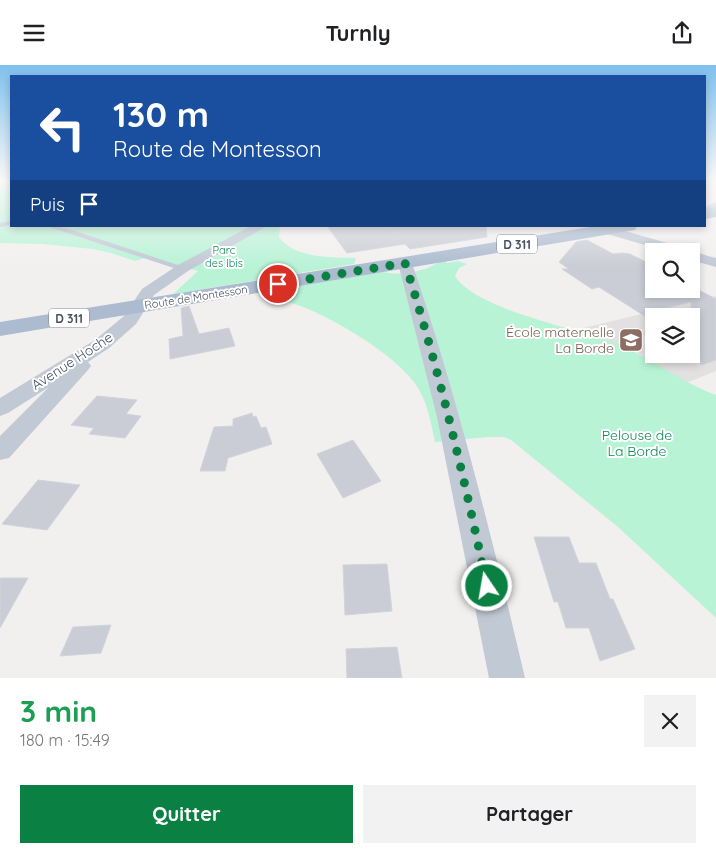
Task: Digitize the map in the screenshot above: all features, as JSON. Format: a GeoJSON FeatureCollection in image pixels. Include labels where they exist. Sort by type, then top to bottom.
{"type":"FeatureCollection","features":[{"type":"Feature","properties":{"kind":"main road","name":"Route de Montesson"},"geometry":{"type":"LineString","coordinates":[[0,329],[624,227]]}},
{"type":"Feature","properties":{"kind":"street","name":"Avenue Hoche"},"geometry":{"type":"LineString","coordinates":[[0,407],[102,344],[130,320],[148,292],[183,268],[259,227]]}},
{"type":"Feature","properties":{"kind":"street"},"geometry":{"type":"LineString","coordinates":[[608,230],[651,243]]}},
{"type":"Feature","properties":{"kind":"street"},"geometry":{"type":"LineString","coordinates":[[700,258],[716,263]]}},
{"type":"Feature","properties":{"kind":"street"},"geometry":{"type":"LineString","coordinates":[[405,263],[439,379],[468,494],[507,678]]}},
{"type":"Feature","properties":{"kind":"street"},"geometry":{"type":"LineString","coordinates":[[0,451],[102,344]]}},
{"type":"Feature","properties":{"kind":"lane"},"geometry":{"type":"LineString","coordinates":[[53,227],[183,268]]}},
{"type":"Feature","properties":{"kind":"shaded area","name":"École maternelle La Borde"},"geometry":{"type":"Polygon","coordinates":[[[716,296],[716,371],[686,383],[654,363],[700,363],[700,308],[666,308],[716,296]]]}},
{"type":"Feature","properties":{"kind":"shaded area","name":"École maternelle La Borde"},"geometry":{"type":"Polygon","coordinates":[[[645,313],[645,357],[635,351],[575,330],[645,313]]]}},
{"type":"Feature","properties":{"kind":"green space","name":"Parc des Ibis"},"geometry":{"type":"Polygon","coordinates":[[[0,210],[10,210],[10,227],[280,227],[279,237],[294,249],[325,257],[356,258],[354,264],[173,294],[198,271],[148,257],[135,261],[93,249],[43,244],[0,243],[0,210]]]}},
{"type":"Feature","properties":{"kind":"green space","name":"Pelouse de La Borde"},"geometry":{"type":"Polygon","coordinates":[[[444,260],[447,263],[458,261],[467,264],[459,268],[455,276],[466,288],[484,299],[529,317],[615,343],[645,357],[645,363],[655,363],[703,390],[716,395],[716,618],[618,527],[511,440],[504,437],[488,437],[435,442],[428,411],[419,389],[403,369],[367,341],[345,328],[300,306],[280,300],[264,298],[262,291],[380,271],[397,274],[409,273],[428,268],[444,260]]]}},
{"type":"Feature","properties":{"kind":"building"},"geometry":{"type":"Polygon","coordinates":[[[328,227],[486,227],[487,237],[410,249],[405,244],[347,253],[328,227]]]}},
{"type":"Feature","properties":{"kind":"building"},"geometry":{"type":"Polygon","coordinates":[[[587,240],[613,254],[630,254],[645,262],[645,298],[700,298],[700,291],[716,299],[716,360],[702,365],[699,363],[700,308],[691,308],[691,302],[666,308],[645,308],[645,316],[599,287],[592,289],[562,269],[569,269],[559,262],[576,242],[587,240]]]}},
{"type":"Feature","properties":{"kind":"building"},"geometry":{"type":"Polygon","coordinates":[[[189,306],[199,334],[229,328],[235,346],[170,359],[169,339],[183,336],[181,308],[189,306]]]}},
{"type":"Feature","properties":{"kind":"building"},"geometry":{"type":"Polygon","coordinates":[[[97,396],[137,400],[126,414],[141,416],[125,438],[89,434],[94,428],[71,425],[97,396]]]}},
{"type":"Feature","properties":{"kind":"building"},"geometry":{"type":"Polygon","coordinates":[[[252,413],[253,417],[256,416],[261,428],[266,427],[272,444],[228,458],[225,471],[200,471],[214,427],[233,426],[233,419],[252,413]]]}},
{"type":"Feature","properties":{"kind":"building"},"geometry":{"type":"Polygon","coordinates":[[[353,440],[381,481],[343,498],[317,454],[353,440]]]}},
{"type":"Feature","properties":{"kind":"building"},"geometry":{"type":"Polygon","coordinates":[[[38,480],[80,485],[47,530],[2,524],[38,480]]]}},
{"type":"Feature","properties":{"kind":"building"},"geometry":{"type":"Polygon","coordinates":[[[534,537],[569,537],[579,563],[596,563],[610,599],[613,599],[635,649],[600,661],[589,628],[566,628],[558,602],[554,602],[534,537]]]}},
{"type":"Feature","properties":{"kind":"building"},"geometry":{"type":"Polygon","coordinates":[[[387,564],[392,611],[345,615],[343,565],[387,564]]]}},
{"type":"Feature","properties":{"kind":"building"},"geometry":{"type":"Polygon","coordinates":[[[0,578],[28,578],[0,628],[0,578]]]}},
{"type":"Feature","properties":{"kind":"building"},"geometry":{"type":"Polygon","coordinates":[[[111,625],[101,653],[60,656],[73,627],[111,625]]]}},
{"type":"Feature","properties":{"kind":"building"},"geometry":{"type":"Polygon","coordinates":[[[397,647],[402,678],[347,678],[346,649],[397,647]]]}},
{"type":"Feature","properties":{"kind":"place","name":"École maternelle La Borde"},"geometry":{"type":"Point","coordinates":[631,340]}},
{"type":"Feature","properties":{"kind":"route"},"geometry":{"type":"LineString","coordinates":[[278,284],[405,263],[439,379],[468,494],[487,586]]}}]}
